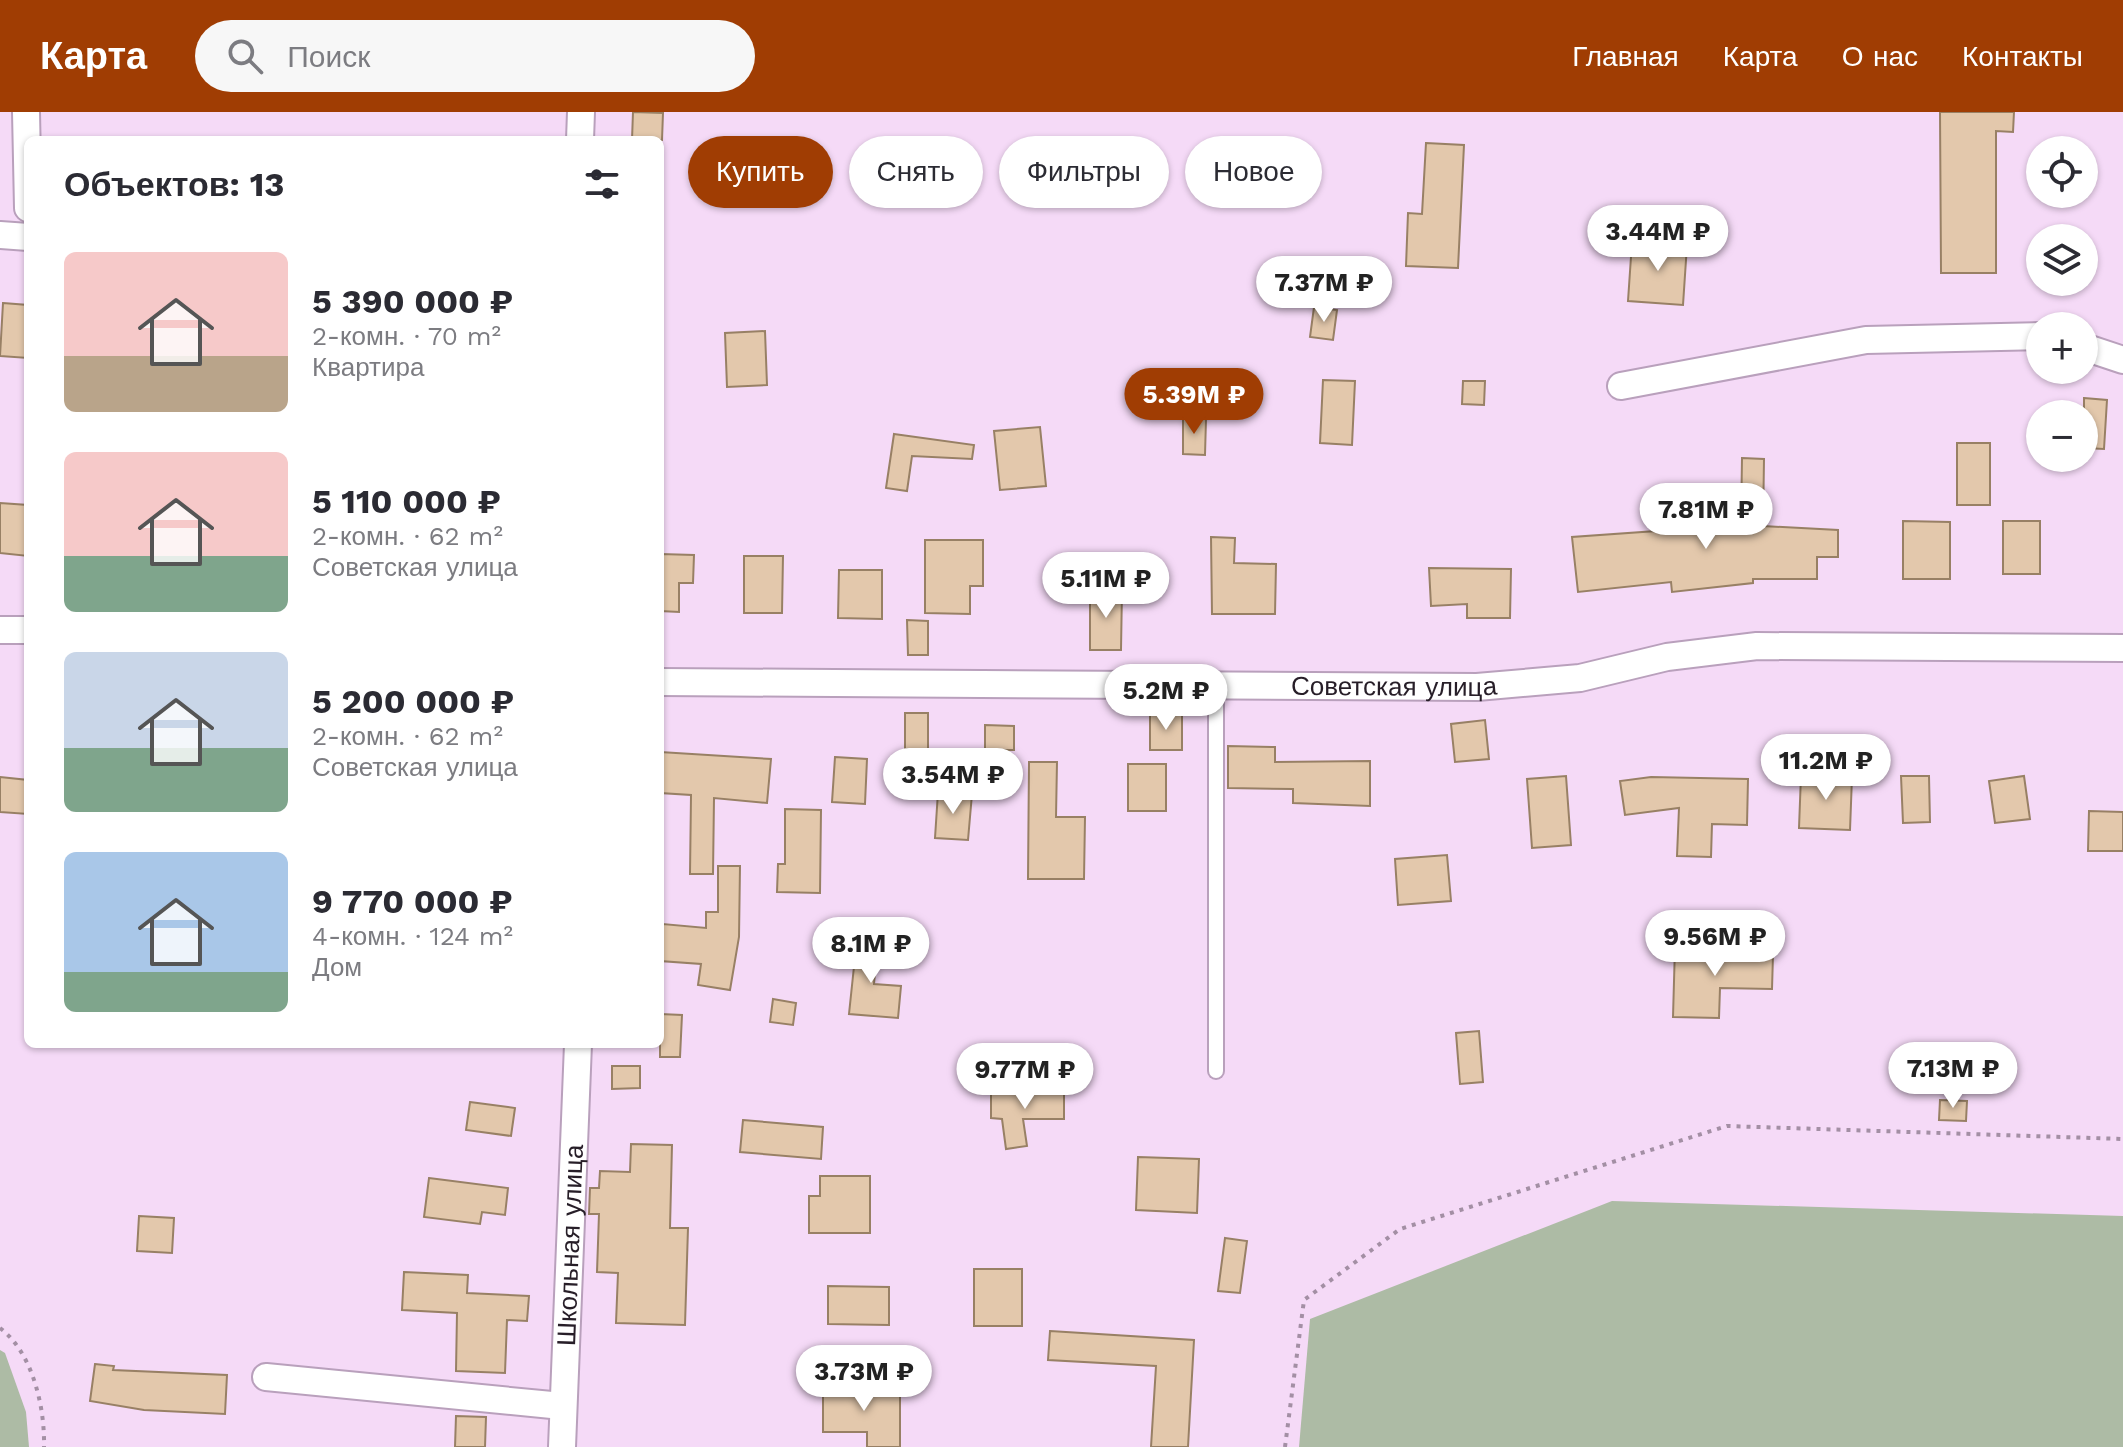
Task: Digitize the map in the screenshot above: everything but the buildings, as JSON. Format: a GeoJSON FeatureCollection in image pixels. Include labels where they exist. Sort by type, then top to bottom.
{"type":"FeatureCollection","features":[{"type":"Feature","properties":{"kind":"street"},"geometry":{"type":"LineString","coordinates":[[26,112],[26,136]]}},
{"type":"Feature","properties":{"kind":"street"},"geometry":{"type":"LineString","coordinates":[[580,136],[581,112]]}},
{"type":"Feature","properties":{"kind":"street"},"geometry":{"type":"LineString","coordinates":[[0,235],[24,237]]}},
{"type":"Feature","properties":{"kind":"street"},"geometry":{"type":"LineString","coordinates":[[1621,386],[1866,340],[2026,336]]}},
{"type":"Feature","properties":{"kind":"street"},"geometry":{"type":"LineString","coordinates":[[2098,352],[2123,360]]}},
{"type":"Feature","properties":{"kind":"street"},"geometry":{"type":"LineString","coordinates":[[0,630],[24,630]]}},
{"type":"Feature","properties":{"kind":"street","name":"Советская улица"},"geometry":{"type":"LineString","coordinates":[[664,682],[1477,687],[1580,678],[1667,657],[1757,646],[2123,648]]}},
{"type":"Feature","properties":{"kind":"street","name":"Школьная улица"},"geometry":{"type":"LineString","coordinates":[[562,1447],[578,1048]]}},
{"type":"Feature","properties":{"kind":"street"},"geometry":{"type":"LineString","coordinates":[[266,1377],[562,1406]]}},
{"type":"Feature","properties":{"kind":"lane"},"geometry":{"type":"LineString","coordinates":[[1216,685],[1216,1071]]}},
{"type":"Feature","properties":{"kind":"path"},"geometry":{"type":"LineString","coordinates":[[1285,1447],[1304,1300],[1400,1229],[1727,1126],[2123,1139]]}},
{"type":"Feature","properties":{"kind":"path"},"geometry":{"type":"LineString","coordinates":[[0,1328],[11,1336],[32,1376],[44,1425],[44,1447]]}},
{"type":"Feature","properties":{"kind":"green space"},"geometry":{"type":"Polygon","coordinates":[[[1612,1201],[2123,1216],[2123,1447],[1299,1447],[1310,1319],[1612,1201]]]}},
{"type":"Feature","properties":{"kind":"green space"},"geometry":{"type":"Polygon","coordinates":[[[0,1350],[5,1353],[26,1412],[29,1447],[0,1447],[0,1350]]]}}]}
